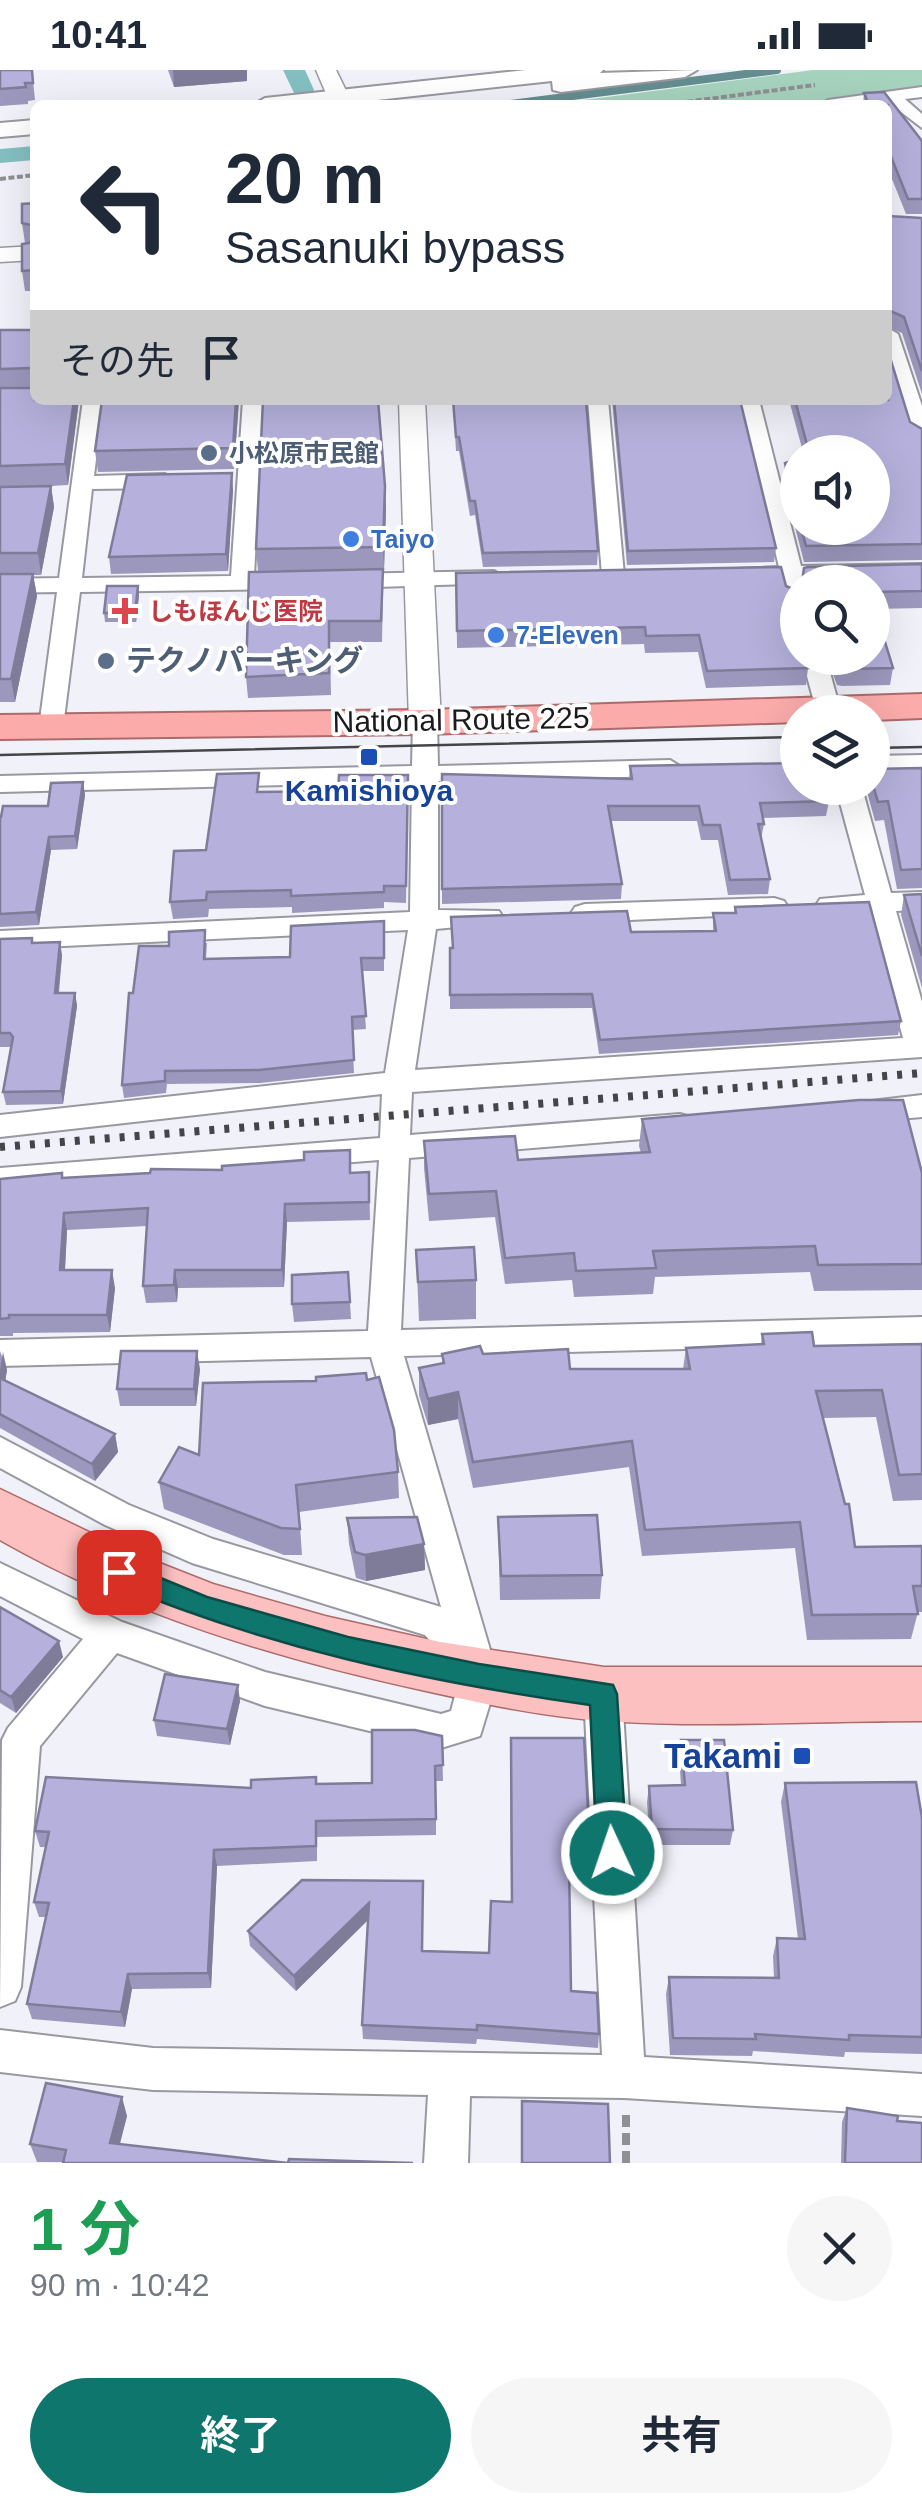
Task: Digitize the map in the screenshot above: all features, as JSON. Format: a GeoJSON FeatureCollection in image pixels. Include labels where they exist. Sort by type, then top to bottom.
{"type":"FeatureCollection","features":[{"type":"Feature","properties":{"kind":"highway","name":"National Route 225"},"geometry":{"type":"LineString","coordinates":[[890,707],[922,706]]}},
{"type":"Feature","properties":{"kind":"highway","name":"National Route 225"},"geometry":{"type":"LineString","coordinates":[[0,727],[426,722],[780,711]]}},
{"type":"Feature","properties":{"kind":"main road"},"geometry":{"type":"LineString","coordinates":[[349,100],[591,70]]}},
{"type":"Feature","properties":{"kind":"main road"},"geometry":{"type":"LineString","coordinates":[[438,100],[684,70]]}},
{"type":"Feature","properties":{"kind":"main road"},"geometry":{"type":"LineString","coordinates":[[0,130],[30,127]]}},
{"type":"Feature","properties":{"kind":"main road"},"geometry":{"type":"LineString","coordinates":[[0,142],[30,139]]}},
{"type":"Feature","properties":{"kind":"main road"},"geometry":{"type":"LineString","coordinates":[[0,1512],[90,1561],[203,1608],[348,1650],[463,1673],[603,1694],[922,1694]]}},
{"type":"Feature","properties":{"kind":"street"},"geometry":{"type":"LineString","coordinates":[[326,70],[341,100]]}},
{"type":"Feature","properties":{"kind":"street"},"geometry":{"type":"LineString","coordinates":[[863,100],[922,92]]}},
{"type":"Feature","properties":{"kind":"street"},"geometry":{"type":"LineString","coordinates":[[891,96],[922,123]]}},
{"type":"Feature","properties":{"kind":"street"},"geometry":{"type":"LineString","coordinates":[[0,255],[30,253]]}},
{"type":"Feature","properties":{"kind":"street"},"geometry":{"type":"LineString","coordinates":[[922,370],[893,371],[922,437]]}},
{"type":"Feature","properties":{"kind":"street"},"geometry":{"type":"LineString","coordinates":[[51,726],[69,586],[74,492],[93,405]]}},
{"type":"Feature","properties":{"kind":"street"},"geometry":{"type":"LineString","coordinates":[[242,582],[239,479],[252,405]]}},
{"type":"Feature","properties":{"kind":"street"},"geometry":{"type":"LineString","coordinates":[[0,1580],[110,1634],[266,1689],[441,1731],[467,1724],[463,1673],[384,1344],[398,1082],[424,919],[428,772],[412,405]]}},
{"type":"Feature","properties":{"kind":"street"},"geometry":{"type":"LineString","coordinates":[[598,405],[614,575]]}},
{"type":"Feature","properties":{"kind":"street"},"geometry":{"type":"LineString","coordinates":[[750,405],[788,565]]}},
{"type":"Feature","properties":{"kind":"street"},"geometry":{"type":"LineString","coordinates":[[74,492],[192,480]]}},
{"type":"Feature","properties":{"kind":"street"},"geometry":{"type":"LineString","coordinates":[[890,571],[922,571]]}},
{"type":"Feature","properties":{"kind":"street"},"geometry":{"type":"LineString","coordinates":[[712,574],[780,573]]}},
{"type":"Feature","properties":{"kind":"street"},"geometry":{"type":"LineString","coordinates":[[0,586],[524,577]]}},
{"type":"Feature","properties":{"kind":"street"},"geometry":{"type":"LineString","coordinates":[[890,764],[922,763]]}},
{"type":"Feature","properties":{"kind":"street"},"geometry":{"type":"LineString","coordinates":[[0,784],[700,767]]}},
{"type":"Feature","properties":{"kind":"street"},"geometry":{"type":"LineString","coordinates":[[0,1126],[398,1082],[921,1047],[853,805]]}},
{"type":"Feature","properties":{"kind":"street"},"geometry":{"type":"LineString","coordinates":[[562,914],[922,901]]}},
{"type":"Feature","properties":{"kind":"street"},"geometry":{"type":"LineString","coordinates":[[0,940],[523,916]]}},
{"type":"Feature","properties":{"kind":"street"},"geometry":{"type":"LineString","coordinates":[[843,1112],[922,1108]]}},
{"type":"Feature","properties":{"kind":"street"},"geometry":{"type":"LineString","coordinates":[[0,1179],[706,1123]]}},
{"type":"Feature","properties":{"kind":"street"},"geometry":{"type":"LineString","coordinates":[[0,1354],[922,1330]]}},
{"type":"Feature","properties":{"kind":"street"},"geometry":{"type":"LineString","coordinates":[[0,1451],[117,1515],[205,1552],[436,1622],[463,1673]]}},
{"type":"Feature","properties":{"kind":"street"},"geometry":{"type":"LineString","coordinates":[[0,1987],[10,1741],[110,1634]]}},
{"type":"Feature","properties":{"kind":"street"},"geometry":{"type":"LineString","coordinates":[[603,1694],[624,2078]]}},
{"type":"Feature","properties":{"kind":"street"},"geometry":{"type":"LineString","coordinates":[[0,2052],[154,2069],[624,2078],[922,2094]]}},
{"type":"Feature","properties":{"kind":"street"},"geometry":{"type":"LineString","coordinates":[[446,2163],[450,2074]]}},
{"type":"Feature","properties":{"kind":"path"},"geometry":{"type":"LineString","coordinates":[[699,100],[826,83]]}},
{"type":"Feature","properties":{"kind":"path"},"geometry":{"type":"LineString","coordinates":[[0,178],[30,175]]}},
{"type":"Feature","properties":{"kind":"green space"},"geometry":{"type":"Polygon","coordinates":[[[813,70],[922,70],[922,87],[831,100],[584,100],[813,70]]]}},
{"type":"Feature","properties":{"kind":"building"},"geometry":{"type":"Polygon","coordinates":[[[0,70],[32,70],[33,83],[0,89],[0,70]]]}},
{"type":"Feature","properties":{"kind":"building"},"geometry":{"type":"Polygon","coordinates":[[[884,92],[890,100],[867,100],[864,93],[884,92]]]}},
{"type":"Feature","properties":{"kind":"building"},"geometry":{"type":"Polygon","coordinates":[[[892,102],[922,141],[922,199],[908,199],[892,159],[892,102]]]}},
{"type":"Feature","properties":{"kind":"building"},"geometry":{"type":"Polygon","coordinates":[[[30,203],[30,225],[22,223],[22,204],[30,203]]]}},
{"type":"Feature","properties":{"kind":"building"},"geometry":{"type":"Polygon","coordinates":[[[892,216],[922,218],[922,371],[904,317],[892,312],[892,216]]]}},
{"type":"Feature","properties":{"kind":"building"},"geometry":{"type":"Polygon","coordinates":[[[30,243],[30,270],[22,271],[22,244],[30,243]]]}},
{"type":"Feature","properties":{"kind":"building"},"geometry":{"type":"Polygon","coordinates":[[[0,330],[30,330],[30,368],[0,369],[0,330]]]}},
{"type":"Feature","properties":{"kind":"building"},"geometry":{"type":"Polygon","coordinates":[[[892,364],[910,422],[922,429],[922,544],[890,545],[890,435],[804,435],[796,405],[892,405],[892,364]]]}},
{"type":"Feature","properties":{"kind":"building"},"geometry":{"type":"Polygon","coordinates":[[[0,388],[30,388],[30,405],[73,405],[65,464],[0,466],[0,388]]]}},
{"type":"Feature","properties":{"kind":"building"},"geometry":{"type":"Polygon","coordinates":[[[101,405],[236,405],[233,448],[95,451],[101,405]]]}},
{"type":"Feature","properties":{"kind":"building"},"geometry":{"type":"Polygon","coordinates":[[[263,405],[378,405],[385,486],[383,547],[256,549],[263,405]]]}},
{"type":"Feature","properties":{"kind":"building"},"geometry":{"type":"Polygon","coordinates":[[[453,405],[586,405],[598,551],[483,553],[475,501],[470,501],[453,405]]]}},
{"type":"Feature","properties":{"kind":"building"},"geometry":{"type":"Polygon","coordinates":[[[614,405],[741,405],[776,548],[628,551],[614,405]]]}},
{"type":"Feature","properties":{"kind":"building"},"geometry":{"type":"Polygon","coordinates":[[[232,473],[226,554],[109,557],[127,475],[232,473]]]}},
{"type":"Feature","properties":{"kind":"building"},"geometry":{"type":"Polygon","coordinates":[[[51,486],[38,553],[0,553],[0,487],[51,486]]]}},
{"type":"Feature","properties":{"kind":"building"},"geometry":{"type":"Polygon","coordinates":[[[922,564],[922,591],[890,592],[890,565],[884,565],[922,564]]]}},
{"type":"Feature","properties":{"kind":"building"},"geometry":{"type":"Polygon","coordinates":[[[780,567],[780,669],[707,671],[699,635],[646,636],[645,627],[457,631],[456,573],[780,567]]]}},
{"type":"Feature","properties":{"kind":"building"},"geometry":{"type":"Polygon","coordinates":[[[383,569],[381,621],[329,621],[329,673],[246,677],[249,572],[383,569]]]}},
{"type":"Feature","properties":{"kind":"building"},"geometry":{"type":"Polygon","coordinates":[[[0,574],[33,574],[11,679],[0,679],[0,574]]]}},
{"type":"Feature","properties":{"kind":"building"},"geometry":{"type":"Polygon","coordinates":[[[107,586],[138,586],[135,613],[104,613],[107,586]]]}},
{"type":"Feature","properties":{"kind":"building"},"geometry":{"type":"Polygon","coordinates":[[[780,763],[780,802],[760,803],[764,824],[758,824],[770,879],[730,880],[720,825],[703,825],[699,806],[608,806],[622,884],[442,889],[442,774],[632,779],[630,766],[780,763]]]}},
{"type":"Feature","properties":{"kind":"building"},"geometry":{"type":"Polygon","coordinates":[[[922,768],[922,869],[901,870],[889,805],[890,769],[922,768]]]}},
{"type":"Feature","properties":{"kind":"building"},"geometry":{"type":"Polygon","coordinates":[[[259,773],[257,792],[338,791],[339,775],[408,775],[406,886],[384,886],[384,892],[291,896],[291,890],[207,892],[206,900],[170,902],[174,851],[206,850],[217,774],[259,773]]]}},
{"type":"Feature","properties":{"kind":"building"},"geometry":{"type":"Polygon","coordinates":[[[83,782],[75,836],[49,837],[36,912],[0,914],[3,806],[48,806],[51,783],[83,782]]]}},
{"type":"Feature","properties":{"kind":"building"},"geometry":{"type":"Polygon","coordinates":[[[922,894],[922,956],[904,895],[922,894]]]}},
{"type":"Feature","properties":{"kind":"building"},"geometry":{"type":"Polygon","coordinates":[[[869,902],[901,1021],[600,1040],[592,994],[450,995],[451,917],[627,911],[631,932],[716,931],[713,913],[736,913],[735,907],[869,902]]]}},
{"type":"Feature","properties":{"kind":"building"},"geometry":{"type":"Polygon","coordinates":[[[384,921],[384,958],[361,958],[366,1016],[352,1017],[354,1060],[259,1070],[165,1071],[165,1081],[122,1085],[129,993],[133,993],[139,946],[169,946],[169,932],[205,930],[204,959],[290,957],[291,926],[384,921]]]}},
{"type":"Feature","properties":{"kind":"building"},"geometry":{"type":"Polygon","coordinates":[[[32,938],[32,943],[60,942],[55,993],[75,993],[61,1091],[3,1092],[13,1037],[0,1033],[0,939],[32,938]]]}},
{"type":"Feature","properties":{"kind":"building"},"geometry":{"type":"Polygon","coordinates":[[[859,1100],[903,1100],[922,1173],[922,1264],[818,1265],[815,1246],[653,1251],[656,1268],[576,1271],[574,1253],[505,1258],[496,1191],[429,1194],[424,1141],[515,1136],[518,1160],[650,1152],[642,1119],[859,1100]]]}},
{"type":"Feature","properties":{"kind":"building"},"geometry":{"type":"Polygon","coordinates":[[[350,1150],[350,1173],[369,1172],[369,1202],[285,1204],[282,1270],[175,1270],[174,1285],[143,1286],[148,1208],[64,1213],[60,1270],[112,1270],[107,1315],[9,1315],[0,1319],[0,1179],[62,1173],[62,1178],[150,1173],[151,1169],[222,1170],[222,1166],[304,1160],[304,1152],[350,1150]]]}},
{"type":"Feature","properties":{"kind":"building"},"geometry":{"type":"Polygon","coordinates":[[[474,1247],[476,1280],[418,1282],[416,1250],[474,1247]]]}},
{"type":"Feature","properties":{"kind":"building"},"geometry":{"type":"Polygon","coordinates":[[[348,1272],[350,1302],[292,1304],[292,1275],[348,1272]]]}},
{"type":"Feature","properties":{"kind":"building"},"geometry":{"type":"Polygon","coordinates":[[[812,1332],[814,1346],[922,1344],[922,1474],[899,1475],[882,1390],[816,1391],[845,1504],[849,1504],[855,1547],[922,1546],[922,1586],[913,1586],[918,1614],[812,1615],[800,1522],[645,1530],[632,1441],[473,1462],[458,1392],[428,1399],[419,1368],[444,1363],[442,1354],[480,1346],[483,1354],[568,1349],[570,1369],[690,1369],[686,1348],[764,1344],[762,1334],[812,1332]]]}},
{"type":"Feature","properties":{"kind":"building"},"geometry":{"type":"Polygon","coordinates":[[[121,1351],[197,1351],[194,1389],[117,1389],[121,1351]]]}},
{"type":"Feature","properties":{"kind":"building"},"geometry":{"type":"Polygon","coordinates":[[[366,1373],[367,1380],[379,1377],[394,1430],[398,1472],[296,1485],[300,1529],[281,1528],[159,1482],[179,1447],[199,1455],[203,1383],[316,1381],[316,1377],[366,1373]]]}},
{"type":"Feature","properties":{"kind":"building"},"geometry":{"type":"Polygon","coordinates":[[[0,1378],[115,1434],[92,1464],[0,1414],[0,1378]]]}},
{"type":"Feature","properties":{"kind":"building"},"geometry":{"type":"Polygon","coordinates":[[[597,1515],[602,1575],[501,1576],[498,1517],[597,1515]]]}},
{"type":"Feature","properties":{"kind":"building"},"geometry":{"type":"Polygon","coordinates":[[[417,1517],[424,1544],[365,1555],[355,1552],[347,1518],[417,1517]]]}},
{"type":"Feature","properties":{"kind":"building"},"geometry":{"type":"Polygon","coordinates":[[[0,1607],[59,1641],[11,1697],[0,1690],[0,1607]]]}},
{"type":"Feature","properties":{"kind":"building"},"geometry":{"type":"Polygon","coordinates":[[[165,1674],[238,1685],[227,1729],[154,1720],[165,1674]]]}},
{"type":"Feature","properties":{"kind":"building"},"geometry":{"type":"Polygon","coordinates":[[[372,1730],[415,1730],[442,1736],[443,1765],[435,1766],[436,1819],[316,1821],[316,1846],[214,1850],[208,1973],[128,1974],[121,2012],[27,2004],[49,1903],[34,1902],[49,1832],[35,1831],[46,1777],[251,1788],[251,1780],[316,1777],[316,1784],[372,1783],[372,1730]]]}},
{"type":"Feature","properties":{"kind":"building"},"geometry":{"type":"Polygon","coordinates":[[[511,1738],[584,1738],[591,1862],[569,1862],[571,1991],[597,1993],[599,2034],[477,2025],[477,2030],[362,2025],[369,1903],[294,1976],[248,1931],[302,1880],[423,1881],[422,1951],[489,1953],[491,1901],[512,1902],[511,1738]]]}},
{"type":"Feature","properties":{"kind":"building"},"geometry":{"type":"Polygon","coordinates":[[[681,1740],[724,1740],[733,1830],[652,1829],[649,1786],[685,1785],[681,1740]]]}},
{"type":"Feature","properties":{"kind":"building"},"geometry":{"type":"Polygon","coordinates":[[[916,1782],[922,1818],[922,2037],[849,2035],[849,2040],[755,2034],[756,2039],[673,2038],[669,1977],[779,1978],[777,1938],[805,1939],[785,1783],[916,1782]]]}},
{"type":"Feature","properties":{"kind":"building"},"geometry":{"type":"Polygon","coordinates":[[[46,2083],[122,2097],[110,2143],[288,2163],[63,2163],[66,2150],[30,2144],[46,2083]]]}},
{"type":"Feature","properties":{"kind":"building"},"geometry":{"type":"Polygon","coordinates":[[[522,2101],[608,2104],[610,2163],[522,2163],[522,2101]]]}},
{"type":"Feature","properties":{"kind":"building"},"geometry":{"type":"Polygon","coordinates":[[[847,2108],[922,2123],[922,2163],[845,2163],[847,2108]]]}},
{"type":"Feature","properties":{"kind":"building"},"geometry":{"type":"Polygon","coordinates":[[[289,2159],[413,2163],[288,2163],[289,2159]]]}},
{"type":"Feature","properties":{"kind":"waterway"},"geometry":{"type":"LineString","coordinates":[[294,70],[303,90]]}},
{"type":"Feature","properties":{"kind":"waterway"},"geometry":{"type":"LineString","coordinates":[[541,100],[777,70]]}},
{"type":"Feature","properties":{"kind":"waterway"},"geometry":{"type":"LineString","coordinates":[[0,156],[30,153]]}},
{"type":"Feature","properties":{"kind":"tram line"},"geometry":{"type":"LineString","coordinates":[[0,755],[780,737]]}},
{"type":"Feature","properties":{"kind":"tram line"},"geometry":{"type":"LineString","coordinates":[[890,748],[922,747]]}},
{"type":"Feature","properties":{"kind":"railway"},"geometry":{"type":"LineString","coordinates":[[0,1147],[922,1073]]}},
{"type":"Feature","properties":{"kind":"place","name":"小松原市民館"},"geometry":{"type":"Point","coordinates":[209,453]}},
{"type":"Feature","properties":{"kind":"place","name":"Taiyo"},"geometry":{"type":"Point","coordinates":[351,539]}},
{"type":"Feature","properties":{"kind":"place","name":"しもほんじ医院"},"geometry":{"type":"Point","coordinates":[125,611]}},
{"type":"Feature","properties":{"kind":"place","name":"7-Eleven"},"geometry":{"type":"Point","coordinates":[496,635]}},
{"type":"Feature","properties":{"kind":"place","name":"テクノパーキング"},"geometry":{"type":"Point","coordinates":[106,661]}},
{"type":"Feature","properties":{"kind":"place","name":"Kamishioya"},"geometry":{"type":"Point","coordinates":[369,757]}},
{"type":"Feature","properties":{"kind":"place","name":"Takami"},"geometry":{"type":"Point","coordinates":[802,1756]}},
{"type":"Feature","properties":{"kind":"route"},"geometry":{"type":"LineString","coordinates":[[119,1572],[203,1608],[348,1650],[479,1677],[603,1694],[612,1853]]}}]}
